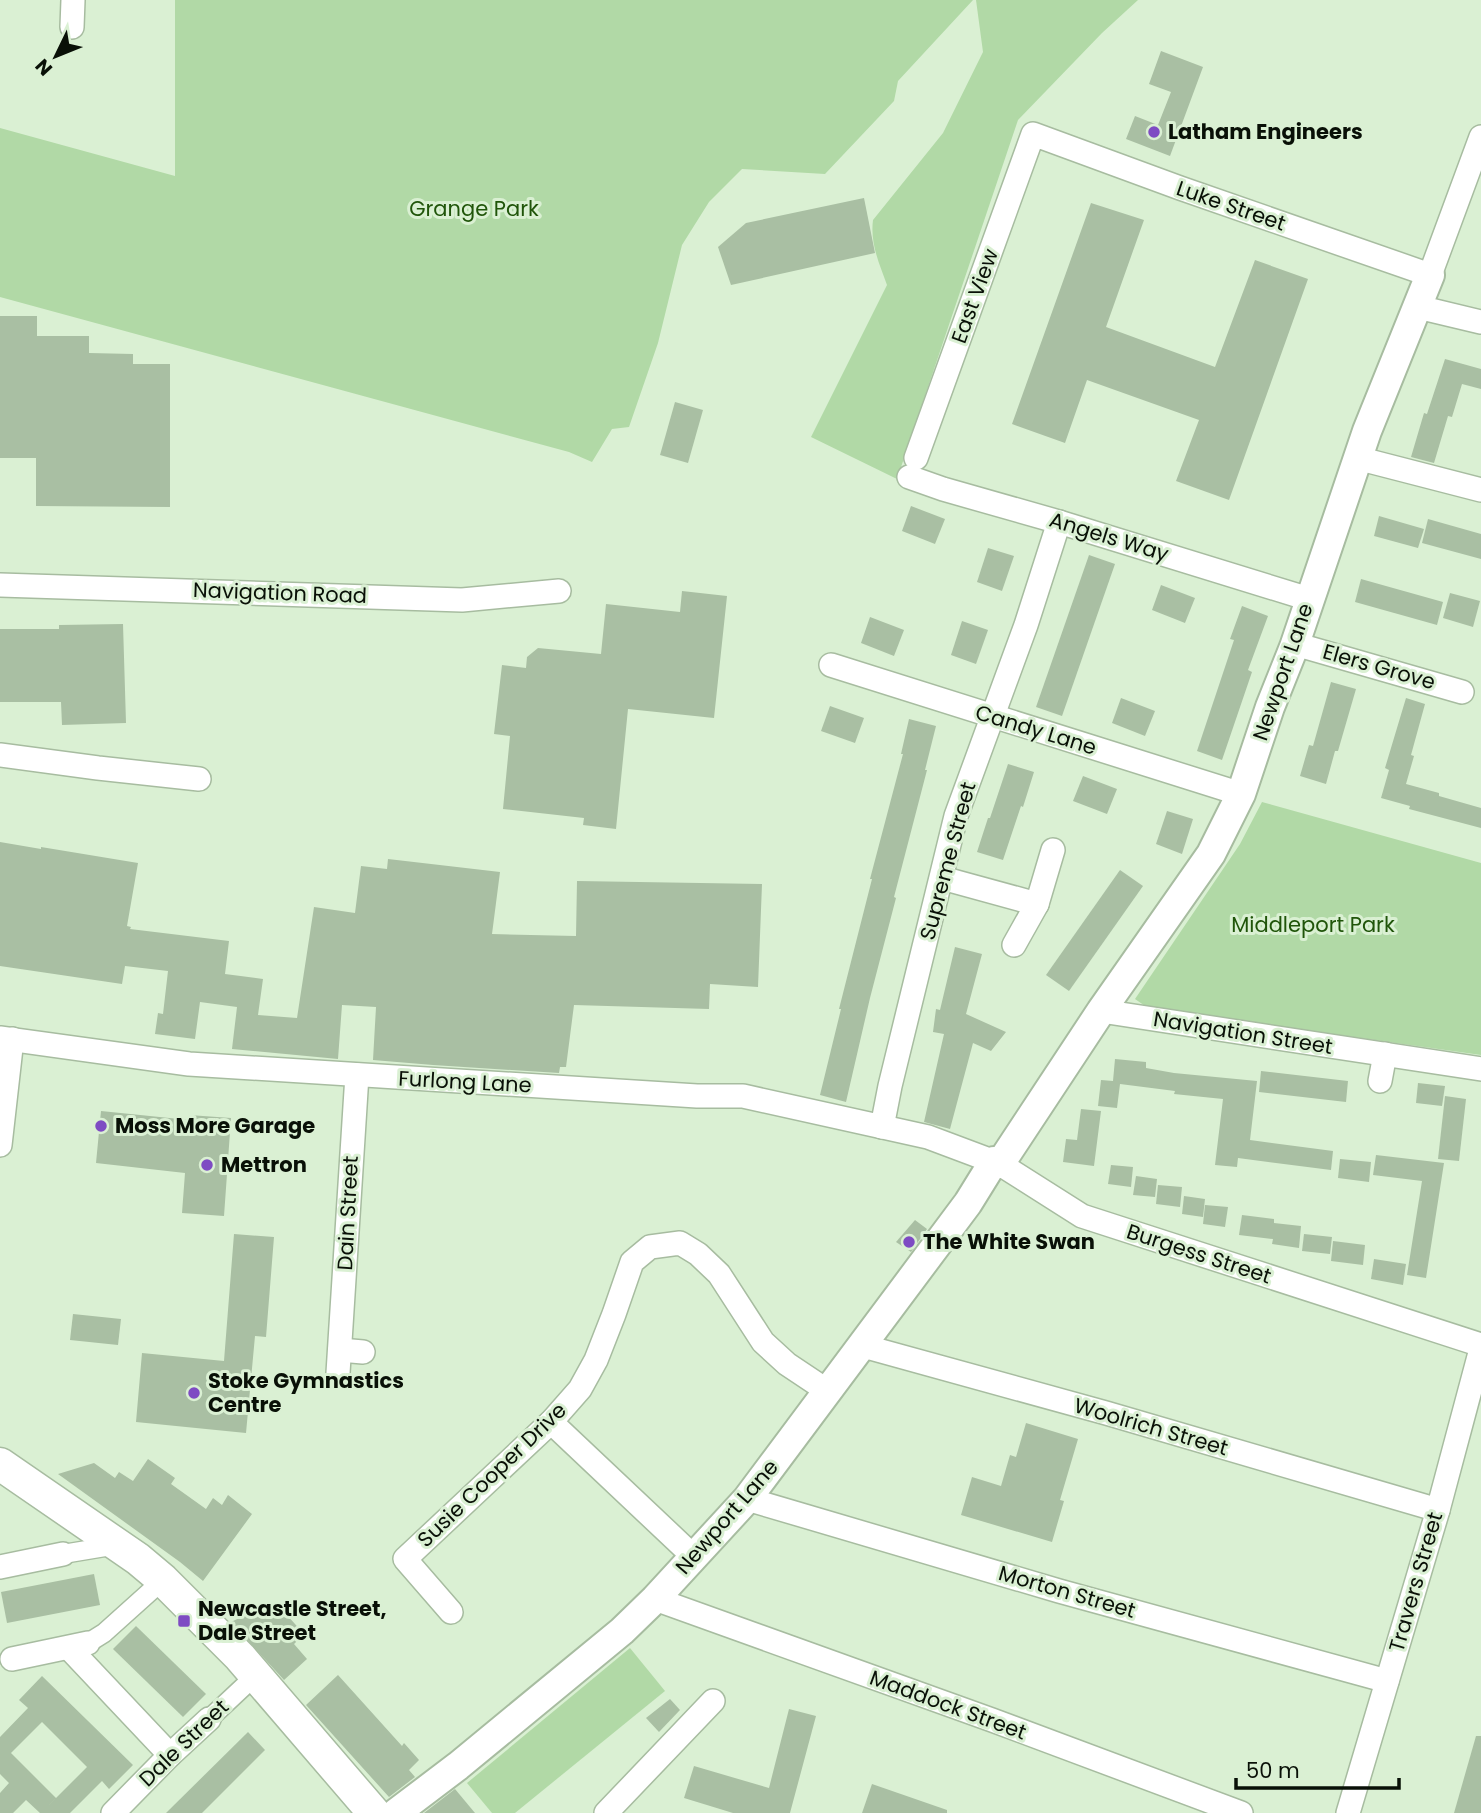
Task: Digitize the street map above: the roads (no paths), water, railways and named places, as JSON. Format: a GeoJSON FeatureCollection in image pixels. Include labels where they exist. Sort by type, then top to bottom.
{"type":"FeatureCollection","features":[{"type":"Feature","properties":{"kind":"main road"},"geometry":{"type":"LineString","coordinates":[[0,1464],[163,1580],[256,1675],[374,1813]]}},
{"type":"Feature","properties":{"kind":"street"},"geometry":{"type":"LineString","coordinates":[[72,27],[73,0]]}},
{"type":"Feature","properties":{"kind":"street","name":"Luke Street"},"geometry":{"type":"LineString","coordinates":[[1033,134],[1430,275]]}},
{"type":"Feature","properties":{"kind":"street","name":"East View"},"geometry":{"type":"LineString","coordinates":[[913,467],[1033,134]]}},
{"type":"Feature","properties":{"kind":"street","name":"Newport Lane"},"geometry":{"type":"LineString","coordinates":[[396,1813],[458,1766],[622,1631],[747,1499],[997,1163],[1211,854],[1241,794],[1357,458],[1418,307],[1481,137]]}},
{"type":"Feature","properties":{"kind":"street"},"geometry":{"type":"LineString","coordinates":[[1418,307],[1481,322]]}},
{"type":"Feature","properties":{"kind":"street"},"geometry":{"type":"LineString","coordinates":[[1357,458],[1481,490]]}},
{"type":"Feature","properties":{"kind":"street","name":"Angels Way"},"geometry":{"type":"LineString","coordinates":[[913,467],[969,497],[1309,599]]}},
{"type":"Feature","properties":{"kind":"street","name":"Supreme Street"},"geometry":{"type":"LineString","coordinates":[[883,1126],[890,1086],[956,816],[1026,625],[1059,522]]}},
{"type":"Feature","properties":{"kind":"street","name":"Navigation Road"},"geometry":{"type":"LineString","coordinates":[[0,585],[462,600],[559,591]]}},
{"type":"Feature","properties":{"kind":"street","name":"Elers Grove"},"geometry":{"type":"LineString","coordinates":[[1295,643],[1462,692]]}},
{"type":"Feature","properties":{"kind":"street","name":"Candy Lane"},"geometry":{"type":"LineString","coordinates":[[831,665],[1241,794]]}},
{"type":"Feature","properties":{"kind":"street"},"geometry":{"type":"LineString","coordinates":[[0,755],[199,779]]}},
{"type":"Feature","properties":{"kind":"street"},"geometry":{"type":"LineString","coordinates":[[1014,945],[1037,904],[1053,850]]}},
{"type":"Feature","properties":{"kind":"street"},"geometry":{"type":"LineString","coordinates":[[942,878],[1037,904]]}},
{"type":"Feature","properties":{"kind":"street","name":"Navigation Street"},"geometry":{"type":"LineString","coordinates":[[1101,1011],[1481,1069]]}},
{"type":"Feature","properties":{"kind":"street"},"geometry":{"type":"LineString","coordinates":[[0,1145],[6,1038]]}},
{"type":"Feature","properties":{"kind":"street","name":"Furlong Lane"},"geometry":{"type":"LineString","coordinates":[[6,1038],[189,1064],[697,1096],[743,1096],[928,1137]]}},
{"type":"Feature","properties":{"kind":"street"},"geometry":{"type":"LineString","coordinates":[[1380,1081],[1385,1054]]}},
{"type":"Feature","properties":{"kind":"street","name":"Dain Street"},"geometry":{"type":"LineString","coordinates":[[356,1075],[339,1362],[363,1352]]}},
{"type":"Feature","properties":{"kind":"street","name":"Burgess Street"},"geometry":{"type":"LineString","coordinates":[[928,1137],[997,1163],[1082,1216],[1481,1347]]}},
{"type":"Feature","properties":{"kind":"street","name":"Susie Cooper Drive"},"geometry":{"type":"LineString","coordinates":[[451,1612],[405,1559],[551,1422],[580,1389],[596,1360],[632,1262],[650,1247],[680,1243],[698,1254],[719,1274],[763,1342],[786,1364],[828,1392]]}},
{"type":"Feature","properties":{"kind":"street","name":"Woolrich Street"},"geometry":{"type":"LineString","coordinates":[[863,1346],[1109,1414],[1437,1510]]}},
{"type":"Feature","properties":{"kind":"street","name":"Travers Street"},"geometry":{"type":"LineString","coordinates":[[1348,1813],[1437,1510],[1481,1347]]}},
{"type":"Feature","properties":{"kind":"street"},"geometry":{"type":"LineString","coordinates":[[551,1422],[694,1557]]}},
{"type":"Feature","properties":{"kind":"street","name":"Morton Street"},"geometry":{"type":"LineString","coordinates":[[747,1499],[1059,1591],[1387,1681]]}},
{"type":"Feature","properties":{"kind":"street"},"geometry":{"type":"LineString","coordinates":[[0,1567],[117,1545]]}},
{"type":"Feature","properties":{"kind":"street"},"geometry":{"type":"LineString","coordinates":[[12,1659],[79,1646],[104,1633],[163,1580]]}},
{"type":"Feature","properties":{"kind":"street","name":"Maddock Street"},"geometry":{"type":"LineString","coordinates":[[655,1599],[1241,1813]]}},
{"type":"Feature","properties":{"kind":"street"},"geometry":{"type":"LineString","coordinates":[[79,1646],[170,1755]]}},
{"type":"Feature","properties":{"kind":"street","name":"Dale Street"},"geometry":{"type":"LineString","coordinates":[[113,1813],[170,1755],[256,1675]]}},
{"type":"Feature","properties":{"kind":"street"},"geometry":{"type":"LineString","coordinates":[[606,1813],[713,1701]]}},
{"type":"Feature","properties":{"kind":"place","name":"Latham Engineers"},"geometry":{"type":"Point","coordinates":[1154,132]}},
{"type":"Feature","properties":{"kind":"place","name":"Moss More Garage"},"geometry":{"type":"Point","coordinates":[101,1126]}},
{"type":"Feature","properties":{"kind":"place","name":"Mettron"},"geometry":{"type":"Point","coordinates":[207,1165]}},
{"type":"Feature","properties":{"kind":"place","name":"The White Swan"},"geometry":{"type":"Point","coordinates":[909,1242]}},
{"type":"Feature","properties":{"kind":"place","name":"Stoke Gymnastics Centre"},"geometry":{"type":"Point","coordinates":[194,1393]}},
{"type":"Feature","properties":{"kind":"place","name":"Newcastle Street, Dale Street"},"geometry":{"type":"Point","coordinates":[184,1621]}},
{"type":"Feature","properties":{"kind":"park label","name":"Grange Park"},"geometry":{"type":"Point","coordinates":[474,209]}},
{"type":"Feature","properties":{"kind":"park label","name":"Middleport Park"},"geometry":{"type":"Point","coordinates":[1313,925]}}]}
